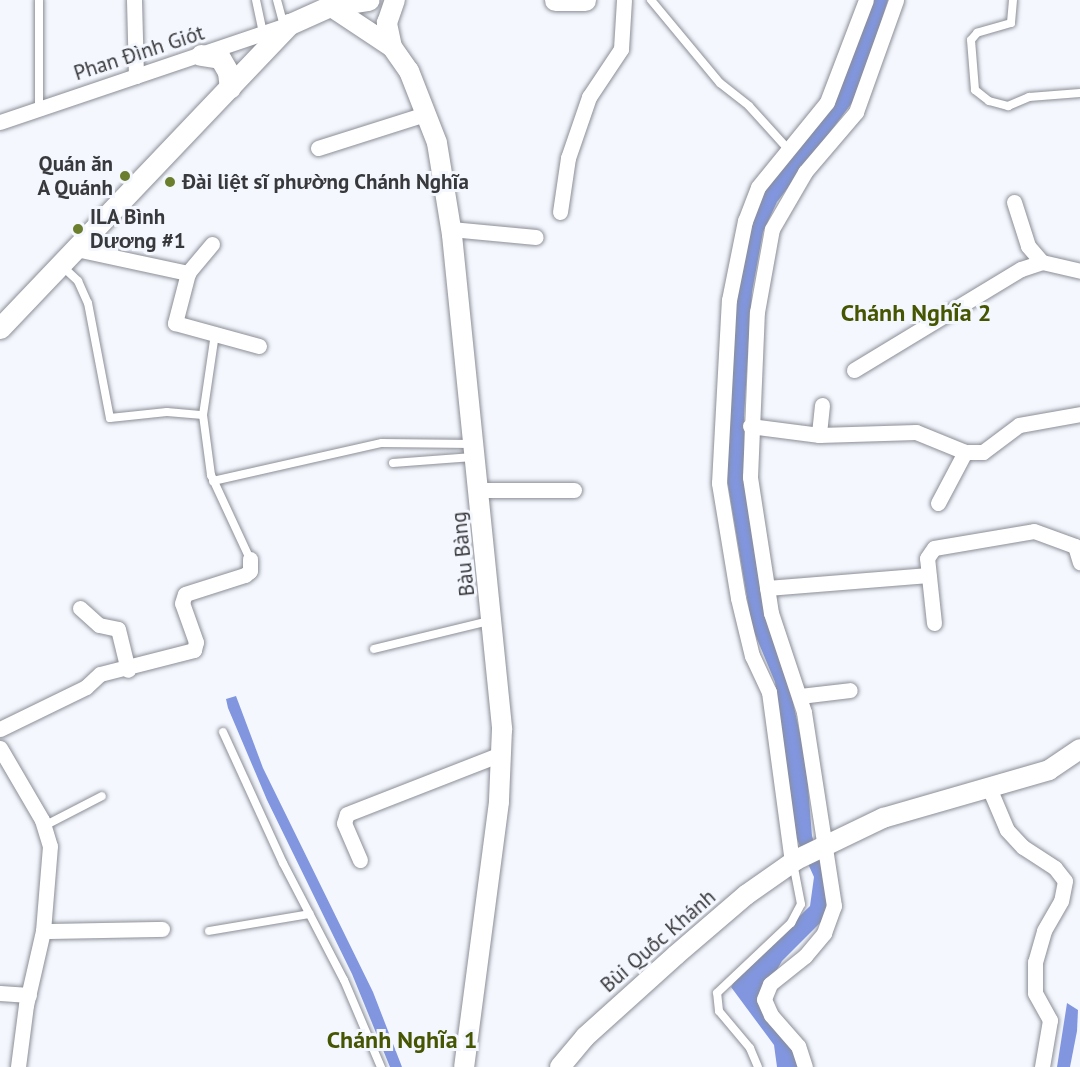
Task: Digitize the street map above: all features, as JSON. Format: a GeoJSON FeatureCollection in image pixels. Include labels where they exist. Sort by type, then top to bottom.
{"type":"FeatureCollection","features":[{"type":"Feature","properties":{"kind":"main road"},"geometry":{"type":"LineString","coordinates":[[0,327],[230,88],[287,25],[330,6],[369,0]]}},
{"type":"Feature","properties":{"kind":"main road"},"geometry":{"type":"LineString","coordinates":[[555,0],[585,0]]}},
{"type":"Feature","properties":{"kind":"main road"},"geometry":{"type":"LineString","coordinates":[[201,56],[220,58],[228,72],[230,88]]}},
{"type":"Feature","properties":{"kind":"street"},"geometry":{"type":"LineString","coordinates":[[134,0],[135,76]]}},
{"type":"Feature","properties":{"kind":"street"},"geometry":{"type":"LineString","coordinates":[[392,47],[387,22],[395,0]]}},
{"type":"Feature","properties":{"kind":"street"},"geometry":{"type":"LineString","coordinates":[[561,212],[568,158],[589,97],[621,49],[624,0]]}},
{"type":"Feature","properties":{"kind":"street"},"geometry":{"type":"LineString","coordinates":[[794,861],[769,692],[752,656],[740,608],[719,483],[729,300],[745,221],[758,187],[827,102],[866,0]]}},
{"type":"Feature","properties":{"kind":"street"},"geometry":{"type":"LineString","coordinates":[[805,1067],[798,1046],[771,1015],[764,999],[770,984],[804,956],[830,921],[834,906],[800,696],[771,612],[750,477],[750,426],[757,312],[772,229],[811,165],[856,112],[897,0]]}},
{"type":"Feature","properties":{"kind":"street"},"geometry":{"type":"LineString","coordinates":[[330,6],[392,47]]}},
{"type":"Feature","properties":{"kind":"street","name":"Phan Đình Giót"},"geometry":{"type":"LineString","coordinates":[[0,122],[39,107],[201,56],[287,25]]}},
{"type":"Feature","properties":{"kind":"street","name":"Bàu Bàng"},"geometry":{"type":"LineString","coordinates":[[392,47],[409,71],[436,143],[452,229],[494,620],[501,754],[500,802],[464,1067]]}},
{"type":"Feature","properties":{"kind":"street"},"geometry":{"type":"LineString","coordinates":[[318,148],[425,114]]}},
{"type":"Feature","properties":{"kind":"street"},"geometry":{"type":"LineString","coordinates":[[788,149],[811,165]]}},
{"type":"Feature","properties":{"kind":"street"},"geometry":{"type":"LineString","coordinates":[[1014,202],[1028,246],[1042,262]]}},
{"type":"Feature","properties":{"kind":"street"},"geometry":{"type":"LineString","coordinates":[[452,229],[536,237]]}},
{"type":"Feature","properties":{"kind":"street"},"geometry":{"type":"LineString","coordinates":[[212,244],[188,273],[175,323],[259,346]]}},
{"type":"Feature","properties":{"kind":"street"},"geometry":{"type":"LineString","coordinates":[[76,249],[188,273]]}},
{"type":"Feature","properties":{"kind":"street"},"geometry":{"type":"LineString","coordinates":[[854,370],[1021,269],[1042,262],[1080,271]]}},
{"type":"Feature","properties":{"kind":"street"},"geometry":{"type":"LineString","coordinates":[[819,435],[822,405]]}},
{"type":"Feature","properties":{"kind":"street"},"geometry":{"type":"LineString","coordinates":[[750,426],[819,435],[916,432],[965,452],[983,452],[1019,425],[1080,414]]}},
{"type":"Feature","properties":{"kind":"street"},"geometry":{"type":"LineString","coordinates":[[938,502],[965,452]]}},
{"type":"Feature","properties":{"kind":"street"},"geometry":{"type":"LineString","coordinates":[[481,490],[574,490]]}},
{"type":"Feature","properties":{"kind":"street"},"geometry":{"type":"LineString","coordinates":[[934,623],[927,558],[934,548],[1020,531],[1034,531],[1075,546],[1080,562]]}},
{"type":"Feature","properties":{"kind":"street"},"geometry":{"type":"LineString","coordinates":[[0,729],[86,687],[100,674],[128,670],[194,650],[196,642],[182,603],[185,594],[245,575],[250,571],[250,559]]}},
{"type":"Feature","properties":{"kind":"street"},"geometry":{"type":"LineString","coordinates":[[767,588],[928,575]]}},
{"type":"Feature","properties":{"kind":"street"},"geometry":{"type":"LineString","coordinates":[[80,608],[99,625],[118,629],[128,670]]}},
{"type":"Feature","properties":{"kind":"street"},"geometry":{"type":"LineString","coordinates":[[800,696],[850,690]]}},
{"type":"Feature","properties":{"kind":"street"},"geometry":{"type":"LineString","coordinates":[[0,748],[44,826],[50,846],[43,931],[29,995],[18,1067]]}},
{"type":"Feature","properties":{"kind":"street"},"geometry":{"type":"LineString","coordinates":[[823,849],[883,818],[990,790],[1049,770],[1080,749]]}},
{"type":"Feature","properties":{"kind":"street"},"geometry":{"type":"LineString","coordinates":[[360,860],[344,823],[347,814],[501,754]]}},
{"type":"Feature","properties":{"kind":"street"},"geometry":{"type":"LineString","coordinates":[[990,790],[1007,830],[1023,847],[1055,868],[1065,881],[1061,902],[1044,931],[1035,962],[1035,993],[1050,1020],[1042,1067]]}},
{"type":"Feature","properties":{"kind":"street","name":"Bùi Quốc Khánh"},"geometry":{"type":"LineString","coordinates":[[562,1066],[585,1037],[746,895],[794,861],[823,849]]}},
{"type":"Feature","properties":{"kind":"street"},"geometry":{"type":"LineString","coordinates":[[43,931],[162,930]]}},
{"type":"Feature","properties":{"kind":"street"},"geometry":{"type":"LineString","coordinates":[[0,993],[29,995]]}},
{"type":"Feature","properties":{"kind":"lane"},"geometry":{"type":"LineString","coordinates":[[39,0],[39,107]]}},
{"type":"Feature","properties":{"kind":"lane"},"geometry":{"type":"LineString","coordinates":[[256,0],[264,33]]}},
{"type":"Feature","properties":{"kind":"lane"},"geometry":{"type":"LineString","coordinates":[[277,0],[287,25]]}},
{"type":"Feature","properties":{"kind":"lane"},"geometry":{"type":"LineString","coordinates":[[651,0],[720,83],[749,106],[788,149]]}},
{"type":"Feature","properties":{"kind":"lane"},"geometry":{"type":"LineString","coordinates":[[1013,0],[1011,23],[977,33],[970,40],[975,90],[989,101],[1008,106],[1029,97],[1080,93]]}},
{"type":"Feature","properties":{"kind":"lane"},"geometry":{"type":"LineString","coordinates":[[61,265],[78,281],[88,303],[110,418],[167,412],[203,415]]}},
{"type":"Feature","properties":{"kind":"lane"},"geometry":{"type":"LineString","coordinates":[[215,334],[203,415],[213,481],[250,559]]}},
{"type":"Feature","properties":{"kind":"lane"},"geometry":{"type":"LineString","coordinates":[[213,481],[382,443],[477,450]]}},
{"type":"Feature","properties":{"kind":"lane"},"geometry":{"type":"LineString","coordinates":[[393,463],[477,450]]}},
{"type":"Feature","properties":{"kind":"lane"},"geometry":{"type":"LineString","coordinates":[[374,649],[494,620]]}},
{"type":"Feature","properties":{"kind":"lane"},"geometry":{"type":"LineString","coordinates":[[223,732],[344,980],[381,1067]]}},
{"type":"Feature","properties":{"kind":"lane"},"geometry":{"type":"LineString","coordinates":[[44,826],[102,796]]}},
{"type":"Feature","properties":{"kind":"lane"},"geometry":{"type":"LineString","coordinates":[[758,1067],[750,1048],[719,1011],[717,993],[791,923],[801,904],[794,861]]}},
{"type":"Feature","properties":{"kind":"lane"},"geometry":{"type":"LineString","coordinates":[[209,931],[310,914]]}},
{"type":"Feature","properties":{"kind":"water"},"geometry":{"type":"Polygon","coordinates":[[[868,0],[888,0],[858,95],[777,202],[763,232],[752,292],[744,416],[745,485],[806,761],[812,836],[830,889],[830,913],[782,961],[760,999],[788,1039],[800,1067],[777,1067],[774,1045],[731,987],[738,976],[810,906],[814,877],[796,837],[775,682],[752,627],[727,479],[735,301],[750,214],[780,161],[838,90],[868,0]]]}},
{"type":"Feature","properties":{"kind":"water"},"geometry":{"type":"Polygon","coordinates":[[[236,696],[263,768],[373,992],[402,1067],[390,1067],[352,974],[267,800],[228,708],[226,699],[236,696]]]}},
{"type":"Feature","properties":{"kind":"water"},"geometry":{"type":"Polygon","coordinates":[[[1067,1003],[1078,1010],[1077,1031],[1070,1067],[1057,1067],[1067,1003]]]}},
{"type":"Feature","properties":{"kind":"place","name":"Quán ăn A Quánh"},"geometry":{"type":"Point","coordinates":[125,176]}},
{"type":"Feature","properties":{"kind":"place","name":"Đài liệt sĩ phường Chánh Nghĩa"},"geometry":{"type":"Point","coordinates":[170,182]}},
{"type":"Feature","properties":{"kind":"place","name":"ILA Bình Dương #1"},"geometry":{"type":"Point","coordinates":[78,229]}},
{"type":"Feature","properties":{"kind":"district","name":"Chánh Nghĩa 2"},"geometry":{"type":"Point","coordinates":[916,313]}},
{"type":"Feature","properties":{"kind":"district","name":"Chánh Nghĩa 1"},"geometry":{"type":"Point","coordinates":[402,1040]}}]}
